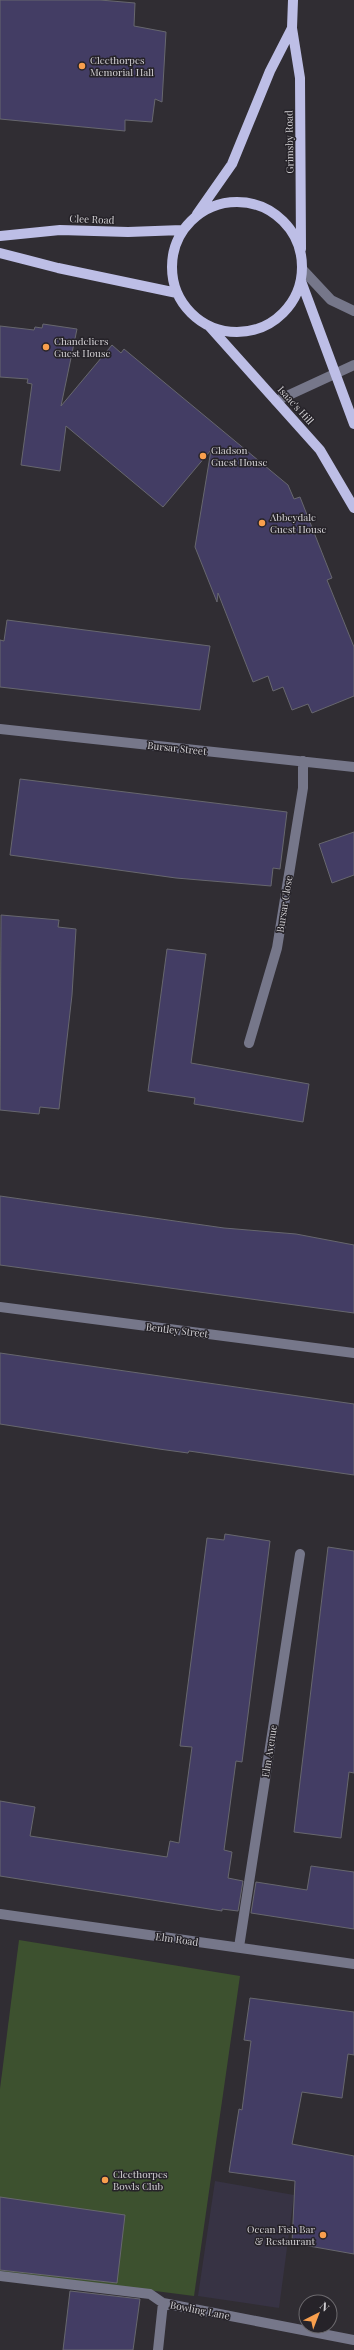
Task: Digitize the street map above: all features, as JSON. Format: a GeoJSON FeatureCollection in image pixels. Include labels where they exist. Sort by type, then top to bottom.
{"type":"FeatureCollection","features":[{"type":"Feature","properties":{"kind":"main road","name":"Grimsby Road"},"geometry":{"type":"LineString","coordinates":[[293,0],[292,28],[300,78],[301,256]]}},
{"type":"Feature","properties":{"kind":"main road","name":"Grimsby Road"},"geometry":{"type":"LineString","coordinates":[[197,215],[232,164],[270,71],[292,28]]}},
{"type":"Feature","properties":{"kind":"main road"},"geometry":{"type":"LineString","coordinates":[[238,202],[261,206],[280,218],[294,235],[301,256],[302,269],[301,281],[294,299],[282,315],[265,326],[247,332],[227,331],[208,326],[184,307],[177,294],[172,265],[174,250],[182,230],[197,215],[216,205],[238,202]]}},
{"type":"Feature","properties":{"kind":"main road","name":"Clee Road"},"geometry":{"type":"LineString","coordinates":[[0,236],[60,230],[128,232],[182,230]]}},
{"type":"Feature","properties":{"kind":"main road"},"geometry":{"type":"LineString","coordinates":[[0,252],[58,268],[177,294]]}},
{"type":"Feature","properties":{"kind":"main road"},"geometry":{"type":"LineString","coordinates":[[301,281],[354,424]]}},
{"type":"Feature","properties":{"kind":"main road","name":"Isaac's Hill"},"geometry":{"type":"LineString","coordinates":[[208,326],[320,450],[354,508]]}},
{"type":"Feature","properties":{"kind":"street"},"geometry":{"type":"LineString","coordinates":[[302,269],[331,300],[354,311]]}},
{"type":"Feature","properties":{"kind":"street"},"geometry":{"type":"LineString","coordinates":[[276,401],[354,366]]}},
{"type":"Feature","properties":{"kind":"street","name":"Bursar Street"},"geometry":{"type":"LineString","coordinates":[[0,729],[354,767]]}},
{"type":"Feature","properties":{"kind":"street","name":"Bursar Close"},"geometry":{"type":"LineString","coordinates":[[249,1043],[277,948],[303,788],[303,762]]}},
{"type":"Feature","properties":{"kind":"street","name":"Bentley Street"},"geometry":{"type":"LineString","coordinates":[[0,1307],[354,1353]]}},
{"type":"Feature","properties":{"kind":"street","name":"Elm Avenue"},"geometry":{"type":"LineString","coordinates":[[239,1947],[300,1554]]}},
{"type":"Feature","properties":{"kind":"street","name":"Elm Road"},"geometry":{"type":"LineString","coordinates":[[0,1914],[354,1964]]}},
{"type":"Feature","properties":{"kind":"street","name":"Bowling Lane"},"geometry":{"type":"LineString","coordinates":[[0,2276],[150,2294],[163,2303],[354,2340]]}},
{"type":"Feature","properties":{"kind":"street"},"geometry":{"type":"LineString","coordinates":[[158,2350],[163,2303]]}},
{"type":"Feature","properties":{"kind":"shaded area"},"geometry":{"type":"Polygon","coordinates":[[[215,2181],[294,2195],[279,2308],[198,2296],[215,2181]]]}},
{"type":"Feature","properties":{"kind":"green space","name":"Cleethorpes Bowls Club"},"geometry":{"type":"Polygon","coordinates":[[[19,1940],[240,1976],[194,2296],[0,2271],[0,2089],[19,1940]]]}},
{"type":"Feature","properties":{"kind":"building","name":"Cleethorpes Memorial Hall"},"geometry":{"type":"Polygon","coordinates":[[[0,0],[100,0],[135,3],[134,26],[166,32],[162,102],[155,99],[152,122],[125,120],[125,131],[0,119],[0,0]]]}},
{"type":"Feature","properties":{"kind":"building"},"geometry":{"type":"Polygon","coordinates":[[[43,324],[77,329],[61,406],[112,345],[121,353],[124,349],[288,485],[294,499],[300,497],[332,578],[327,580],[354,647],[354,696],[312,713],[308,704],[292,710],[283,687],[273,691],[268,676],[253,682],[218,593],[217,602],[195,547],[211,450],[163,507],[66,426],[60,471],[21,465],[32,384],[27,383],[28,379],[0,377],[0,326],[34,330],[35,327],[42,328],[43,324]]]}},
{"type":"Feature","properties":{"kind":"building"},"geometry":{"type":"Polygon","coordinates":[[[7,620],[210,646],[200,710],[0,687],[0,640],[4,641],[7,620]]]}},
{"type":"Feature","properties":{"kind":"building"},"geometry":{"type":"Polygon","coordinates":[[[20,779],[287,812],[280,869],[273,868],[271,886],[176,878],[10,855],[20,779]]]}},
{"type":"Feature","properties":{"kind":"building"},"geometry":{"type":"Polygon","coordinates":[[[354,832],[354,875],[332,883],[319,844],[354,832]]]}},
{"type":"Feature","properties":{"kind":"building"},"geometry":{"type":"Polygon","coordinates":[[[1,915],[59,920],[58,927],[76,929],[72,995],[59,1109],[40,1107],[39,1114],[0,1110],[1,915]]]}},
{"type":"Feature","properties":{"kind":"building"},"geometry":{"type":"Polygon","coordinates":[[[167,949],[206,954],[191,1063],[309,1084],[303,1122],[194,1104],[195,1098],[148,1091],[167,949]]]}},
{"type":"Feature","properties":{"kind":"building"},"geometry":{"type":"Polygon","coordinates":[[[0,1196],[224,1228],[296,1234],[354,1245],[354,1313],[0,1265],[0,1196]]]}},
{"type":"Feature","properties":{"kind":"building"},"geometry":{"type":"Polygon","coordinates":[[[0,1353],[354,1404],[354,1475],[189,1451],[188,1453],[159,1449],[0,1424],[0,1353]]]}},
{"type":"Feature","properties":{"kind":"building"},"geometry":{"type":"Polygon","coordinates":[[[225,1534],[270,1541],[242,1762],[236,1761],[224,1850],[232,1852],[228,1878],[243,1881],[238,1911],[222,1909],[222,1911],[0,1876],[0,1801],[35,1807],[30,1836],[167,1857],[170,1841],[179,1843],[192,1747],[180,1746],[207,1538],[224,1540],[225,1534]]]}},
{"type":"Feature","properties":{"kind":"building"},"geometry":{"type":"Polygon","coordinates":[[[328,1547],[354,1551],[354,1773],[349,1772],[341,1838],[294,1832],[328,1547]]]}},
{"type":"Feature","properties":{"kind":"building"},"geometry":{"type":"Polygon","coordinates":[[[311,1866],[354,1872],[354,1929],[251,1913],[256,1882],[307,1890],[311,1866]]]}},
{"type":"Feature","properties":{"kind":"building"},"geometry":{"type":"Polygon","coordinates":[[[250,1998],[354,2012],[354,2055],[348,2054],[342,2098],[302,2092],[292,2144],[354,2156],[354,2254],[292,2243],[295,2181],[229,2172],[239,2109],[242,2110],[251,2041],[244,2040],[250,1998]]]}},
{"type":"Feature","properties":{"kind":"building"},"geometry":{"type":"Polygon","coordinates":[[[0,2197],[125,2215],[117,2283],[0,2270],[0,2197]]]}},
{"type":"Feature","properties":{"kind":"building"},"geometry":{"type":"Polygon","coordinates":[[[70,2291],[140,2299],[133,2350],[63,2350],[70,2291]]]}},
{"type":"Feature","properties":{"kind":"place","name":"Cleethorpes Memorial Hall"},"geometry":{"type":"Point","coordinates":[82,66]}},
{"type":"Feature","properties":{"kind":"place","name":"Chandeliers Guest House"},"geometry":{"type":"Point","coordinates":[46,347]}},
{"type":"Feature","properties":{"kind":"place","name":"Gladson Guest House"},"geometry":{"type":"Point","coordinates":[203,456]}},
{"type":"Feature","properties":{"kind":"place","name":"Abbeydale Guest House"},"geometry":{"type":"Point","coordinates":[262,523]}},
{"type":"Feature","properties":{"kind":"place","name":"Cleethorpes Bowls Club"},"geometry":{"type":"Point","coordinates":[105,2180]}},
{"type":"Feature","properties":{"kind":"place","name":"Ocean Fish Bar & Restaurant"},"geometry":{"type":"Point","coordinates":[323,2235]}}]}
